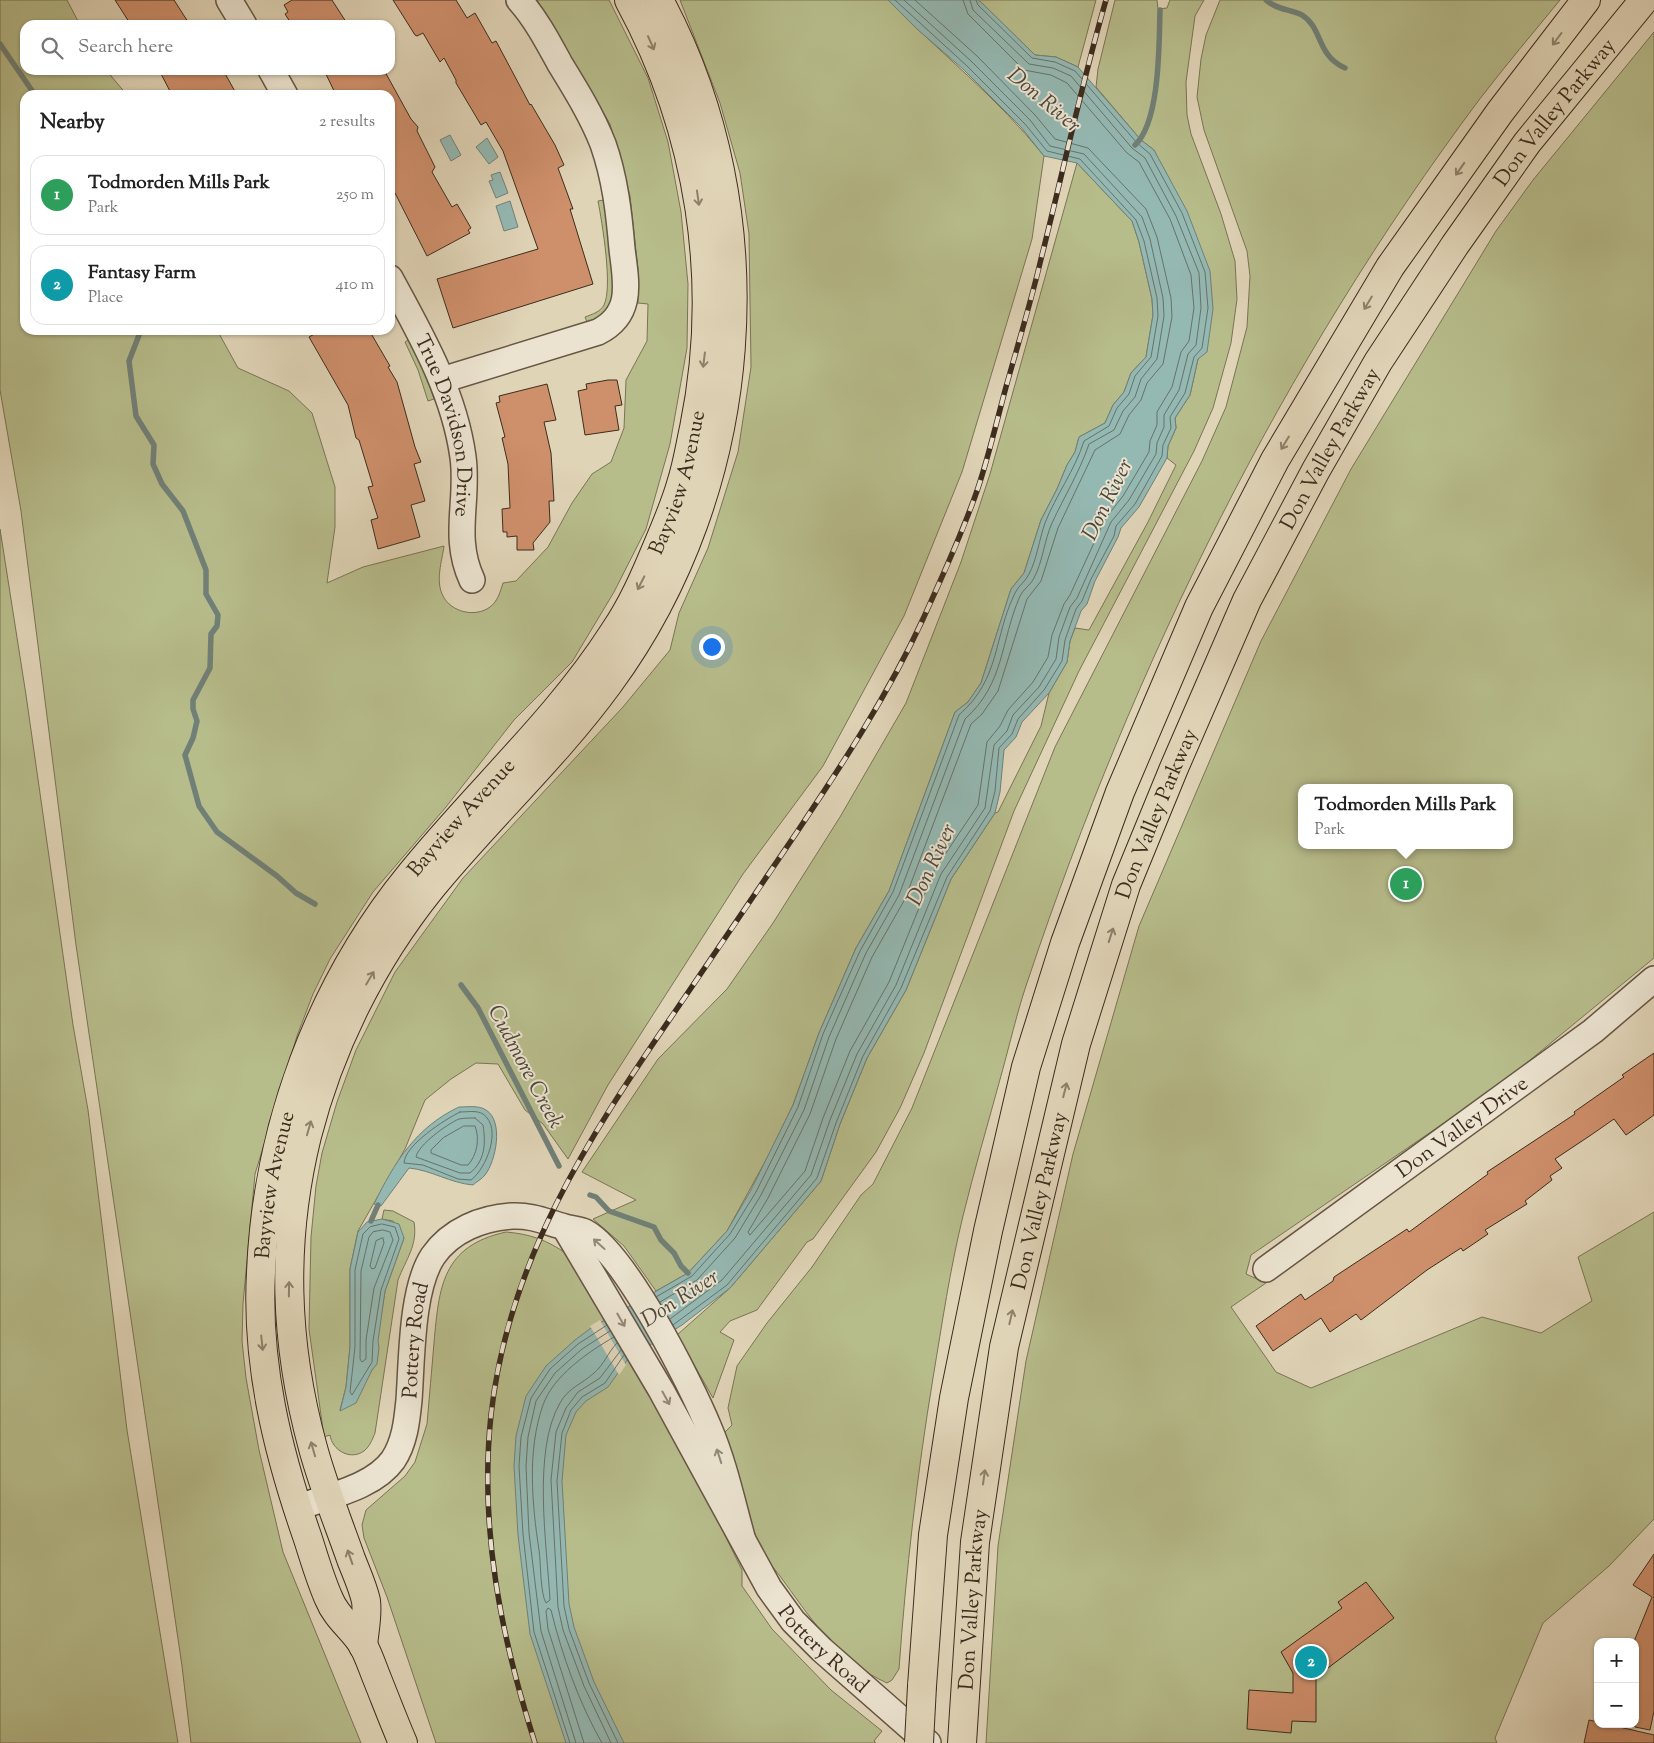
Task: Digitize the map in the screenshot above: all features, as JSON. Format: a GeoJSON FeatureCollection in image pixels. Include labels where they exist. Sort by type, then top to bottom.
{"type":"FeatureCollection","features":[{"type":"Feature","properties":{"kind":"main road","name":"Bayview Avenue"},"geometry":{"type":"LineString","coordinates":[[403,1743],[364,1646],[330,1604],[282,1458],[266,1386],[261,1334],[260,1277],[264,1221],[278,1140],[308,1049],[340,978],[381,913],[411,873],[586,672],[616,630],[644,579],[682,481],[698,405],[707,333],[704,234],[696,181],[681,123],[665,75],[629,0]]}},
{"type":"Feature","properties":{"kind":"main road","name":"Bayview Avenue"},"geometry":{"type":"LineString","coordinates":[[364,1646],[366,1603],[313,1450],[291,1347],[288,1303],[292,1220],[307,1138],[328,1065],[364,989],[401,928],[433,886],[551,754],[608,685],[637,642],[664,591],[689,537],[708,487],[724,411],[733,337],[729,231],[722,180],[706,114],[690,67],[659,0]]}},
{"type":"Feature","properties":{"kind":"main road","name":"Don Valley Parkway"},"geometry":{"type":"LineString","coordinates":[[919,1743],[933,1535],[954,1398],[988,1231],[1026,1067],[1065,943],[1120,792],[1198,607],[1275,460],[1390,267],[1500,112],[1586,0]]}},
{"type":"Feature","properties":{"kind":"main road","name":"Don Valley Parkway"},"geometry":{"type":"LineString","coordinates":[[962,1730],[975,1542],[1004,1347],[1076,1044],[1126,886],[1174,768],[1247,600],[1316,470],[1378,362],[1455,245],[1527,142],[1644,0]]}},
{"type":"Feature","properties":{"kind":"street"},"geometry":{"type":"LineString","coordinates":[[229,0],[241,20]]}},
{"type":"Feature","properties":{"kind":"street"},"geometry":{"type":"LineString","coordinates":[[442,380],[598,332],[614,321],[624,308],[626,284],[617,201],[603,145],[590,115],[536,22],[519,0]]}},
{"type":"Feature","properties":{"kind":"street"},"geometry":{"type":"LineString","coordinates":[[274,75],[283,90]]}},
{"type":"Feature","properties":{"kind":"street","name":"True Davidson Drive"},"geometry":{"type":"LineString","coordinates":[[395,287],[435,361],[463,455],[465,472],[461,540],[464,562],[472,580]]}},
{"type":"Feature","properties":{"kind":"street","name":"Don Valley Drive"},"geometry":{"type":"LineString","coordinates":[[1266,1269],[1593,1031],[1654,979]]}},
{"type":"Feature","properties":{"kind":"street","name":"Pottery Road"},"geometry":{"type":"LineString","coordinates":[[297,1508],[352,1488],[380,1473],[392,1462],[400,1449],[406,1427],[418,1299],[426,1268],[443,1244],[475,1223],[500,1216],[534,1217],[565,1228],[586,1232],[625,1271],[665,1341],[710,1429],[742,1537]]}},
{"type":"Feature","properties":{"kind":"street","name":"Pottery Road"},"geometry":{"type":"LineString","coordinates":[[565,1228],[600,1284],[641,1356],[769,1588],[794,1621],[844,1672],[928,1743]]}},
{"type":"Feature","properties":{"kind":"green space"},"geometry":{"type":"Polygon","coordinates":[[[0,0],[67,0],[77,20],[20,20],[20,75],[110,75],[123,90],[20,90],[20,335],[220,335],[238,368],[289,391],[312,413],[335,487],[335,527],[327,583],[363,567],[444,546],[439,578],[443,596],[447,602],[457,609],[471,613],[490,607],[495,602],[503,583],[516,581],[548,547],[572,503],[592,474],[611,462],[624,428],[626,380],[647,341],[648,304],[638,303],[638,270],[630,196],[610,124],[537,0],[609,0],[648,78],[668,142],[681,212],[688,284],[687,348],[670,444],[646,529],[614,592],[572,662],[514,720],[446,807],[373,892],[330,959],[313,994],[297,1036],[255,1174],[243,1304],[242,1341],[246,1378],[259,1450],[283,1552],[361,1743],[191,1743],[182,1666],[76,945],[21,511],[0,390],[0,0]]]}},
{"type":"Feature","properties":{"kind":"green space"},"geometry":{"type":"Polygon","coordinates":[[[680,0],[888,0],[1008,115],[1044,156],[1032,239],[962,472],[904,616],[823,766],[743,874],[608,1085],[568,1159],[543,1124],[525,1110],[498,1064],[476,1063],[451,1079],[425,1100],[405,1149],[358,1231],[350,1269],[350,1347],[346,1387],[340,1410],[367,1378],[376,1360],[385,1291],[404,1238],[393,1221],[382,1219],[384,1210],[393,1211],[414,1222],[415,1230],[411,1252],[398,1280],[375,1433],[364,1451],[359,1454],[348,1454],[342,1452],[334,1445],[330,1435],[324,1437],[309,1329],[311,1237],[316,1186],[322,1153],[337,1102],[356,1050],[395,972],[463,878],[623,707],[670,650],[679,613],[708,548],[738,452],[751,367],[749,234],[740,173],[720,103],[680,0]]]}},
{"type":"Feature","properties":{"kind":"green space"},"geometry":{"type":"Polygon","coordinates":[[[978,0],[1096,0],[1078,67],[1056,57],[1035,55],[978,0]]]}},
{"type":"Feature","properties":{"kind":"green space"},"geometry":{"type":"Polygon","coordinates":[[[1115,0],[1157,0],[1158,9],[1167,8],[1170,0],[1204,0],[1195,16],[1186,82],[1187,115],[1191,134],[1221,214],[1235,261],[1237,299],[1231,343],[1213,408],[1194,451],[1079,671],[1014,811],[924,1053],[900,1108],[876,1152],[813,1239],[807,1242],[757,1310],[730,1321],[720,1332],[734,1340],[713,1398],[677,1335],[730,1288],[821,1181],[840,1124],[867,1058],[906,990],[951,879],[995,813],[998,812],[1041,726],[1049,693],[1067,662],[1070,641],[1075,628],[1089,630],[1148,522],[1176,465],[1167,458],[1168,446],[1176,428],[1175,418],[1190,395],[1198,359],[1168,181],[1154,150],[1141,140],[1096,87],[1098,69],[1115,0]]]}},
{"type":"Feature","properties":{"kind":"green space"},"geometry":{"type":"Polygon","coordinates":[[[1220,0],[1560,0],[1479,100],[1407,201],[1340,305],[1277,411],[1219,520],[1165,632],[1116,745],[1070,860],[1017,1016],[976,1166],[954,1256],[917,1487],[899,1669],[892,1680],[887,1683],[855,1664],[829,1640],[764,1556],[745,1509],[721,1436],[732,1425],[728,1408],[737,1366],[767,1323],[812,1267],[861,1195],[873,1184],[912,1108],[1055,747],[1202,461],[1226,407],[1247,327],[1250,276],[1247,251],[1204,130],[1197,97],[1201,59],[1206,35],[1220,0]]]}},
{"type":"Feature","properties":{"kind":"green space"},"geometry":{"type":"Polygon","coordinates":[[[1654,32],[1654,958],[1501,1084],[1251,1255],[1246,1274],[1266,1283],[1231,1307],[1276,1372],[1311,1388],[1482,1317],[1541,1333],[1592,1301],[1578,1257],[1654,1212],[1654,1519],[1609,1566],[1543,1623],[1495,1738],[1497,1743],[986,1743],[998,1546],[1026,1361],[1073,1154],[1139,926],[1261,641],[1351,469],[1496,231],[1533,180],[1654,32]]]}},
{"type":"Feature","properties":{"kind":"green space"},"geometry":{"type":"Polygon","coordinates":[[[1077,163],[1132,221],[1139,242],[1152,299],[1153,315],[1146,357],[1131,373],[1124,392],[1113,405],[1105,423],[1079,437],[1075,452],[1041,520],[1024,573],[1011,589],[981,683],[968,702],[955,712],[889,891],[856,948],[819,1033],[793,1105],[772,1149],[727,1231],[688,1273],[656,1291],[624,1246],[593,1219],[636,1200],[582,1172],[658,1059],[727,989],[773,923],[840,817],[906,703],[961,562],[990,474],[1077,163]]]}},
{"type":"Feature","properties":{"kind":"green space"},"geometry":{"type":"Polygon","coordinates":[[[604,200],[612,256],[613,299],[610,308],[605,313],[587,322],[585,317],[596,312],[604,305],[606,296],[606,254],[598,201],[604,200]]]}},
{"type":"Feature","properties":{"kind":"green space"},"geometry":{"type":"Polygon","coordinates":[[[410,339],[423,365],[434,399],[428,401],[418,370],[405,342],[410,339]]]}},
{"type":"Feature","properties":{"kind":"green space"},"geometry":{"type":"Polygon","coordinates":[[[0,529],[26,695],[73,1025],[88,1110],[127,1430],[178,1743],[0,1743],[0,529]]]}},
{"type":"Feature","properties":{"kind":"green space"},"geometry":{"type":"Polygon","coordinates":[[[506,1232],[538,1238],[567,1254],[661,1405],[742,1570],[742,1586],[772,1629],[831,1690],[882,1731],[874,1741],[876,1743],[436,1743],[387,1597],[364,1538],[362,1525],[366,1510],[405,1476],[415,1462],[427,1424],[438,1304],[448,1272],[456,1259],[468,1247],[485,1238],[506,1232]]]}},
{"type":"Feature","properties":{"kind":"water","name":"Don River"},"geometry":{"type":"Polygon","coordinates":[[[888,0],[978,0],[1035,55],[1056,57],[1078,67],[1141,140],[1154,150],[1187,211],[1210,271],[1213,309],[1207,352],[1198,359],[1190,395],[1175,418],[1176,428],[1168,446],[1167,458],[1139,507],[1121,528],[1095,581],[1087,604],[1081,611],[1070,641],[1067,662],[1049,693],[1022,722],[1016,737],[1004,750],[1000,792],[995,813],[951,879],[906,990],[867,1058],[840,1124],[821,1181],[730,1288],[682,1325],[628,1359],[608,1387],[586,1401],[576,1412],[566,1435],[562,1481],[569,1604],[574,1627],[594,1682],[624,1743],[566,1743],[530,1634],[518,1535],[514,1466],[516,1436],[526,1396],[546,1366],[575,1340],[591,1328],[688,1273],[727,1231],[751,1190],[793,1105],[819,1033],[856,948],[889,891],[955,712],[968,702],[981,683],[1011,589],[1024,573],[1041,520],[1075,452],[1079,437],[1105,423],[1113,405],[1124,392],[1131,373],[1146,357],[1153,315],[1152,299],[1139,242],[1132,221],[1077,163],[1044,156],[1021,127],[963,69],[917,29],[888,0]]]}},
{"type":"Feature","properties":{"kind":"water"},"geometry":{"type":"Polygon","coordinates":[[[450,135],[461,155],[451,161],[440,140],[450,135]]]}},
{"type":"Feature","properties":{"kind":"water"},"geometry":{"type":"Polygon","coordinates":[[[487,138],[498,157],[489,164],[476,147],[487,138]]]}},
{"type":"Feature","properties":{"kind":"water"},"geometry":{"type":"Polygon","coordinates":[[[500,172],[508,193],[496,198],[489,181],[493,180],[491,175],[500,172]]]}},
{"type":"Feature","properties":{"kind":"water"},"geometry":{"type":"Polygon","coordinates":[[[510,201],[518,227],[504,231],[496,206],[510,201]]]}},
{"type":"Feature","properties":{"kind":"water"},"geometry":{"type":"Polygon","coordinates":[[[459,1107],[483,1108],[492,1115],[495,1123],[495,1151],[489,1169],[484,1176],[473,1185],[409,1168],[381,1206],[374,1204],[398,1161],[418,1136],[444,1115],[459,1107]]]}},
{"type":"Feature","properties":{"kind":"water"},"geometry":{"type":"Polygon","coordinates":[[[382,1219],[399,1224],[404,1238],[385,1291],[378,1341],[377,1364],[372,1370],[356,1403],[340,1411],[346,1387],[350,1347],[350,1269],[358,1232],[367,1222],[382,1219]]]}},
{"type":"Feature","properties":{"kind":"pier"},"geometry":{"type":"Polygon","coordinates":[[[600,1320],[626,1365],[619,1375],[590,1326],[600,1320]]]}},
{"type":"Feature","properties":{"kind":"building"},"geometry":{"type":"Polygon","coordinates":[[[115,0],[174,0],[187,20],[128,20],[115,0]]]}},
{"type":"Feature","properties":{"kind":"building"},"geometry":{"type":"Polygon","coordinates":[[[292,0],[332,0],[345,20],[289,20],[285,14],[288,12],[284,5],[292,0]]]}},
{"type":"Feature","properties":{"kind":"building"},"geometry":{"type":"Polygon","coordinates":[[[393,0],[456,0],[467,18],[475,13],[492,43],[496,41],[530,105],[555,145],[564,165],[558,168],[573,209],[570,209],[593,284],[453,328],[437,279],[538,249],[503,151],[486,122],[481,125],[456,83],[444,58],[440,62],[423,33],[415,35],[393,0]]]}},
{"type":"Feature","properties":{"kind":"building"},"geometry":{"type":"Polygon","coordinates":[[[162,75],[226,75],[234,90],[169,90],[162,75]]]}},
{"type":"Feature","properties":{"kind":"building"},"geometry":{"type":"Polygon","coordinates":[[[326,75],[387,75],[411,119],[418,127],[417,131],[435,167],[432,172],[452,207],[457,204],[471,228],[468,230],[470,233],[427,256],[395,193],[395,90],[334,90],[326,75]]]}},
{"type":"Feature","properties":{"kind":"building"},"geometry":{"type":"Polygon","coordinates":[[[313,335],[372,335],[390,366],[388,367],[397,382],[421,462],[414,464],[425,501],[411,505],[420,537],[378,549],[371,520],[378,518],[368,487],[373,486],[359,440],[356,438],[348,405],[309,337],[313,335]]]}},
{"type":"Feature","properties":{"kind":"building"},"geometry":{"type":"Polygon","coordinates":[[[617,380],[622,405],[615,406],[619,430],[585,435],[578,391],[587,389],[586,384],[617,380]]]}},
{"type":"Feature","properties":{"kind":"building"},"geometry":{"type":"Polygon","coordinates":[[[547,384],[556,420],[544,422],[551,453],[554,501],[549,501],[550,522],[533,543],[534,550],[517,550],[517,536],[507,537],[507,532],[503,532],[502,509],[510,508],[508,464],[502,438],[505,437],[496,403],[500,402],[499,396],[547,384]]]}},
{"type":"Feature","properties":{"kind":"building"},"geometry":{"type":"Polygon","coordinates":[[[1654,1053],[1654,1115],[1626,1135],[1614,1119],[1555,1159],[1562,1168],[1550,1176],[1552,1180],[1525,1201],[1527,1204],[1485,1230],[1488,1234],[1463,1251],[1461,1248],[1427,1270],[1361,1320],[1356,1314],[1330,1332],[1321,1318],[1273,1351],[1256,1326],[1301,1294],[1305,1300],[1333,1281],[1334,1277],[1407,1229],[1409,1232],[1488,1174],[1487,1172],[1575,1114],[1574,1112],[1624,1077],[1622,1075],[1654,1053]]]}},
{"type":"Feature","properties":{"kind":"building"},"geometry":{"type":"Polygon","coordinates":[[[1654,1554],[1654,1711],[1650,1730],[1639,1728],[1639,1638],[1635,1638],[1652,1597],[1633,1585],[1654,1554]]]}},
{"type":"Feature","properties":{"kind":"building"},"geometry":{"type":"Polygon","coordinates":[[[1366,1582],[1394,1618],[1316,1677],[1316,1722],[1292,1721],[1291,1733],[1247,1729],[1249,1690],[1293,1693],[1293,1673],[1281,1652],[1342,1608],[1338,1602],[1366,1582]]]}},
{"type":"Feature","properties":{"kind":"building"},"geometry":{"type":"Polygon","coordinates":[[[1589,1720],[1594,1721],[1594,1728],[1624,1728],[1654,1735],[1654,1743],[1584,1743],[1589,1720]]]}},
{"type":"Feature","properties":{"kind":"waterway"},"geometry":{"type":"LineString","coordinates":[[1266,0],[1279,8],[1297,13],[1309,20],[1329,56],[1345,68]]}},
{"type":"Feature","properties":{"kind":"waterway"},"geometry":{"type":"LineString","coordinates":[[1135,145],[1143,134],[1154,101],[1160,10]]}},
{"type":"Feature","properties":{"kind":"waterway","name":"Cudmore Creek"},"geometry":{"type":"LineString","coordinates":[[0,44],[20,73]]}},
{"type":"Feature","properties":{"kind":"waterway","name":"Cudmore Creek"},"geometry":{"type":"LineString","coordinates":[[21,75],[32,90]]}},
{"type":"Feature","properties":{"kind":"waterway","name":"Cudmore Creek"},"geometry":{"type":"LineString","coordinates":[[139,335],[129,361],[136,416],[154,445],[153,464],[162,484],[183,511],[206,570],[206,594],[218,615],[217,626],[211,634],[210,668],[193,700],[193,709],[197,721],[193,738],[185,755],[199,806],[217,832],[277,876],[296,893],[315,904]]}},
{"type":"Feature","properties":{"kind":"waterway","name":"Cudmore Creek"},"geometry":{"type":"LineString","coordinates":[[461,985],[478,1008],[559,1166]]}},
{"type":"Feature","properties":{"kind":"waterway","name":"Cudmore Creek"},"geometry":{"type":"LineString","coordinates":[[590,1195],[596,1197],[609,1211],[654,1227],[661,1240],[674,1253],[681,1266],[688,1273]]}},
{"type":"Feature","properties":{"kind":"waterway"},"geometry":{"type":"LineString","coordinates":[[371,1221],[378,1205]]}},
{"type":"Feature","properties":{"kind":"railway"},"geometry":{"type":"LineString","coordinates":[[535,1743],[512,1663],[503,1622],[496,1582],[488,1499],[491,1415],[500,1359],[515,1305],[534,1253],[557,1203],[583,1155],[642,1060],[848,754],[895,675],[930,603],[966,521],[986,463],[1033,291],[1080,97],[1106,0]]}},
{"type":"Feature","properties":{"kind":"place","name":"Todmorden Mills Park"},"geometry":{"type":"Point","coordinates":[1406,884]}},
{"type":"Feature","properties":{"kind":"place","name":"Fantasy Farm"},"geometry":{"type":"Point","coordinates":[1311,1662]}}]}
